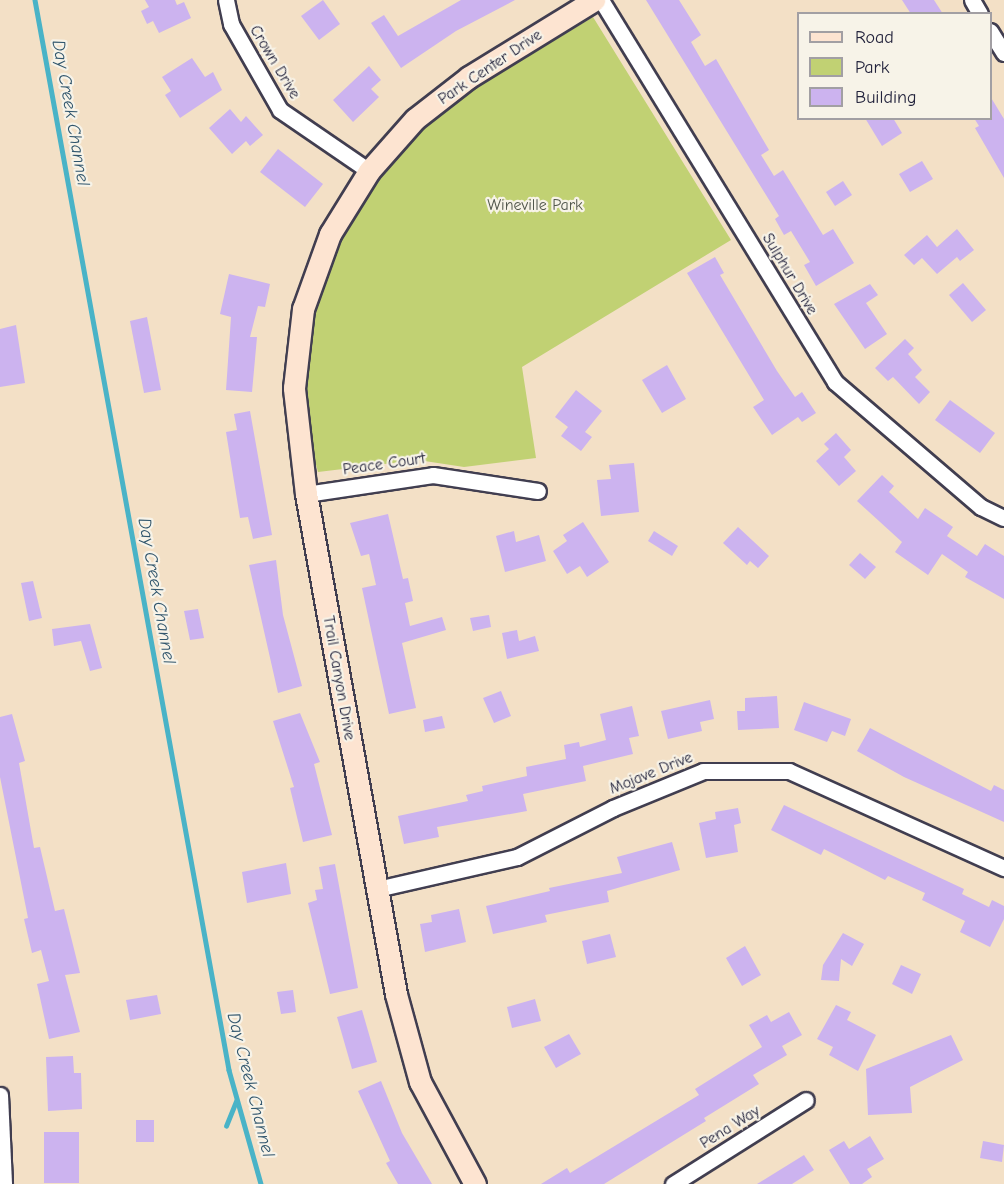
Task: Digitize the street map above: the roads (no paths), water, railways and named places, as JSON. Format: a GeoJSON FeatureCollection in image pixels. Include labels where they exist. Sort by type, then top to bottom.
{"type":"FeatureCollection","features":[{"type":"Feature","properties":{"kind":"street","name":"Crown Drive"},"geometry":{"type":"LineString","coordinates":[[226,0],[231,24],[280,110],[369,171]]}},
{"type":"Feature","properties":{"kind":"street","name":"Park Center Drive"},"geometry":{"type":"LineString","coordinates":[[369,171],[415,119],[469,77],[594,0]]}},
{"type":"Feature","properties":{"kind":"street","name":"Sulphur Drive"},"geometry":{"type":"LineString","coordinates":[[601,0],[835,382],[981,507],[1004,518]]}},
{"type":"Feature","properties":{"kind":"street"},"geometry":{"type":"LineString","coordinates":[[992,34],[1004,53]]}},
{"type":"Feature","properties":{"kind":"street","name":"Trail Canyon Drive"},"geometry":{"type":"LineString","coordinates":[[369,171],[330,234],[303,309],[294,388],[306,494],[396,994],[420,1082],[475,1184]]}},
{"type":"Feature","properties":{"kind":"street","name":"Peace Court"},"geometry":{"type":"LineString","coordinates":[[306,494],[433,475],[538,491]]}},
{"type":"Feature","properties":{"kind":"street","name":"Mojave Drive"},"geometry":{"type":"LineString","coordinates":[[377,889],[517,857],[613,807],[703,771],[789,771],[1004,868]]}},
{"type":"Feature","properties":{"kind":"street"},"geometry":{"type":"LineString","coordinates":[[0,1095],[4,1184]]}},
{"type":"Feature","properties":{"kind":"street","name":"Pena Way"},"geometry":{"type":"LineString","coordinates":[[673,1184],[806,1100]]}},
{"type":"Feature","properties":{"kind":"waterway","name":"Day Creek Channel"},"geometry":{"type":"LineString","coordinates":[[35,0],[229,1070],[261,1184]]}},
{"type":"Feature","properties":{"kind":"waterway"},"geometry":{"type":"LineString","coordinates":[[226,1126],[236,1101]]}},
{"type":"Feature","properties":{"kind":"park label","name":"Wineville Park"},"geometry":{"type":"Point","coordinates":[535,205]}}]}
